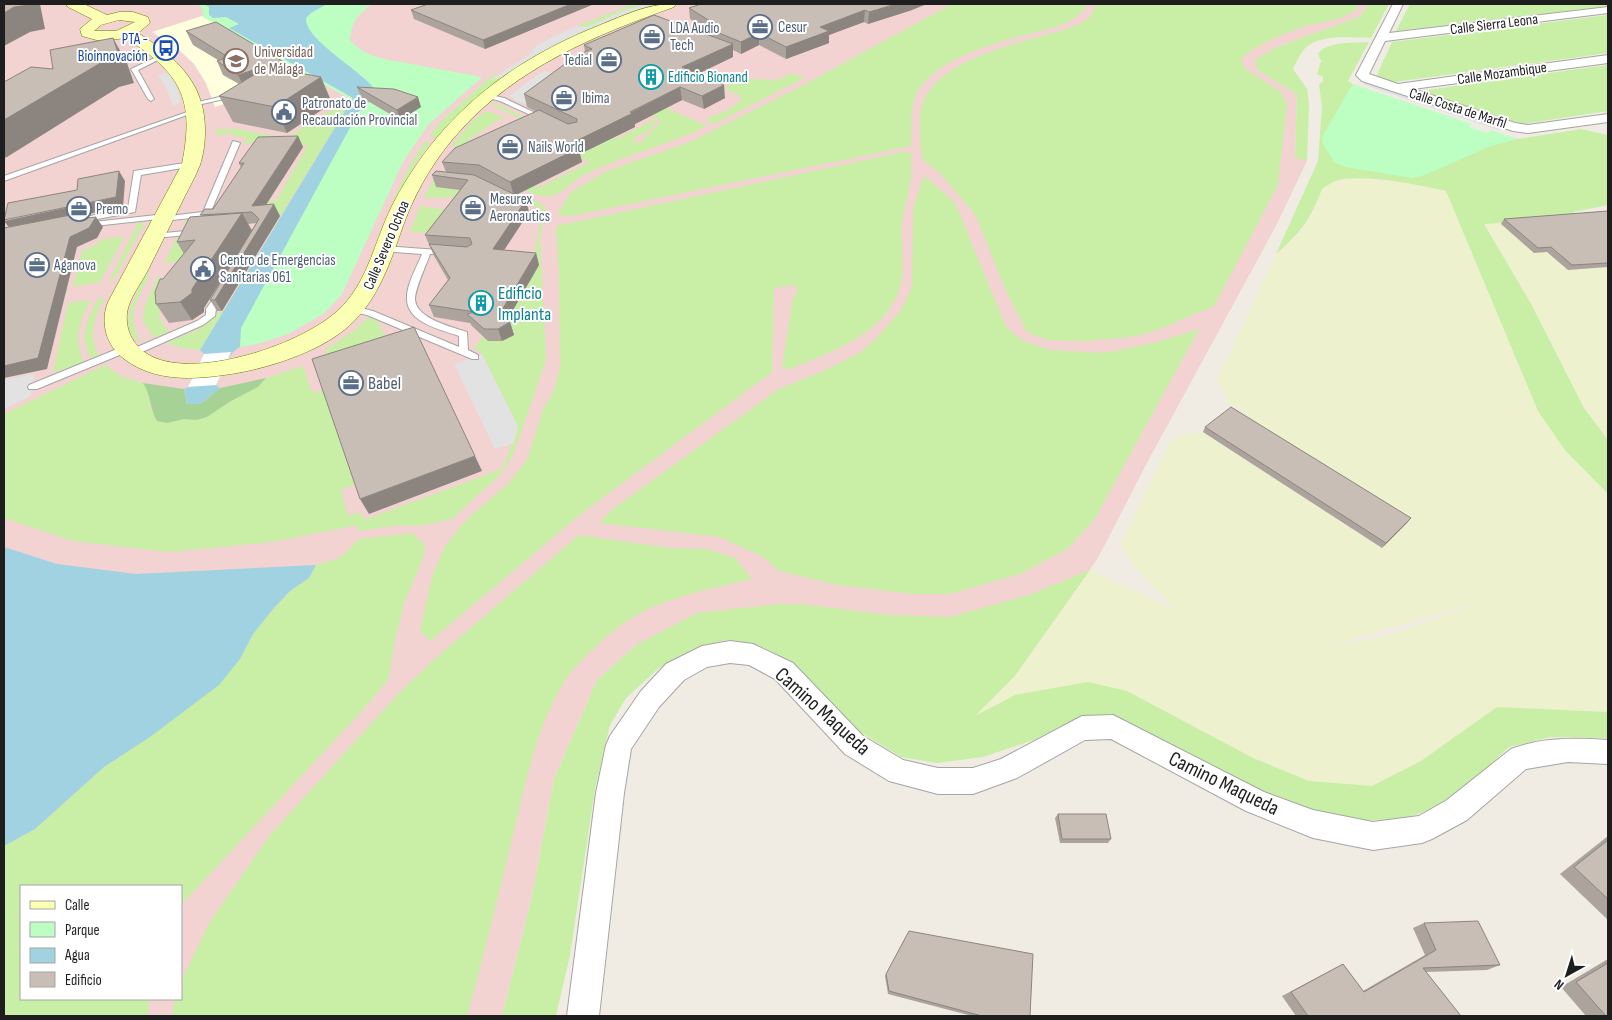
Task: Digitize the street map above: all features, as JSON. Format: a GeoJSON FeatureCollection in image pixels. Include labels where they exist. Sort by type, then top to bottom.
{"type":"FeatureCollection","features":[{"type":"Feature","properties":{"kind":"street"},"geometry":{"type":"LineString","coordinates":[[73,4],[105,19]]}},
{"type":"Feature","properties":{"kind":"street","name":"Calle Severo Ochoa"},"geometry":{"type":"LineString","coordinates":[[128,351],[146,363],[164,368],[196,371],[224,368],[264,360],[297,347],[340,323],[360,303],[370,285],[397,215],[424,176],[439,144],[486,96],[529,64],[575,40],[642,19],[669,4]]}},
{"type":"Feature","properties":{"kind":"street"},"geometry":{"type":"LineString","coordinates":[[1380,38],[1398,4]]}},
{"type":"Feature","properties":{"kind":"street","name":"Calle Sierra Leona"},"geometry":{"type":"LineString","coordinates":[[1380,38],[1608,10]]}},
{"type":"Feature","properties":{"kind":"street"},"geometry":{"type":"LineString","coordinates":[[137,17],[106,36],[90,35],[87,32],[90,26],[105,19],[137,17]]}},
{"type":"Feature","properties":{"kind":"street"},"geometry":{"type":"LineString","coordinates":[[128,351],[119,340],[116,312],[191,164],[197,142],[194,107],[185,81],[163,56],[137,17]]}},
{"type":"Feature","properties":{"kind":"street","name":"Calle Costa de Marfil"},"geometry":{"type":"LineString","coordinates":[[1380,38],[1362,75],[1366,78],[1513,127],[1528,129],[1608,119]]}},
{"type":"Feature","properties":{"kind":"street","name":"Calle Mozambique"},"geometry":{"type":"LineString","coordinates":[[1397,88],[1608,59]]}},
{"type":"Feature","properties":{"kind":"street"},"geometry":{"type":"LineString","coordinates":[[1608,119],[1608,127]]}},
{"type":"Feature","properties":{"kind":"street","name":"Calle Costa de Marfil"},"geometry":{"type":"LineString","coordinates":[[1561,125],[1608,127]]}},
{"type":"Feature","properties":{"kind":"street","name":"Camino Maqueda"},"geometry":{"type":"LineString","coordinates":[[584,1016],[610,792],[619,745],[656,692],[675,672],[702,657],[730,652],[753,655],[784,671],[854,744],[898,772],[938,781],[972,781],[1008,769],[1082,728],[1113,727],[1256,802],[1313,824],[1373,836],[1422,829],[1457,810],[1520,758],[1568,750],[1608,752]]}},
{"type":"Feature","properties":{"kind":"lane"},"geometry":{"type":"LineString","coordinates":[[151,99],[134,70],[163,56]]}},
{"type":"Feature","properties":{"kind":"lane"},"geometry":{"type":"LineString","coordinates":[[4,179],[194,107],[246,93]]}},
{"type":"Feature","properties":{"kind":"lane"},"geometry":{"type":"LineString","coordinates":[[486,96],[516,103],[557,126]]}},
{"type":"Feature","properties":{"kind":"lane"},"geometry":{"type":"LineString","coordinates":[[191,164],[137,173],[132,210],[77,224],[206,214],[236,144]]}},
{"type":"Feature","properties":{"kind":"lane"},"geometry":{"type":"LineString","coordinates":[[154,236],[206,231]]}},
{"type":"Feature","properties":{"kind":"lane"},"geometry":{"type":"LineString","coordinates":[[384,249],[445,252]]}},
{"type":"Feature","properties":{"kind":"lane"},"geometry":{"type":"LineString","coordinates":[[427,251],[411,299],[415,311],[426,319],[464,334],[462,352]]}},
{"type":"Feature","properties":{"kind":"lane"},"geometry":{"type":"LineString","coordinates":[[33,387],[200,323],[210,316],[211,309],[226,286]]}},
{"type":"Feature","properties":{"kind":"lane"},"geometry":{"type":"LineString","coordinates":[[353,309],[370,313],[476,357]]}},
{"type":"Feature","properties":{"kind":"shaded area"},"geometry":{"type":"Polygon","coordinates":[[[4,4],[1369,4],[1359,17],[1277,47],[1257,70],[1297,94],[1295,156],[1307,161],[1276,226],[1148,461],[1098,558],[1014,677],[780,604],[636,645],[597,680],[554,779],[531,901],[502,1016],[4,1016],[4,4]]]}},
{"type":"Feature","properties":{"kind":"shaded area"},"geometry":{"type":"Polygon","coordinates":[[[645,4],[657,4],[640,10],[504,77],[490,80],[534,51],[531,50],[538,45],[555,36],[577,26],[586,27],[645,4]]]}},
{"type":"Feature","properties":{"kind":"shaded area","name":"Universidad de Málaga"},"geometry":{"type":"Polygon","coordinates":[[[202,16],[309,77],[215,107],[206,83],[194,64],[177,48],[152,32],[202,16]]]}},
{"type":"Feature","properties":{"kind":"shaded area"},"geometry":{"type":"Polygon","coordinates":[[[543,71],[568,76],[530,105],[518,102],[509,96],[543,71]]]}},
{"type":"Feature","properties":{"kind":"shaded area"},"geometry":{"type":"Polygon","coordinates":[[[168,72],[176,85],[181,102],[173,106],[166,87],[158,75],[168,72]]]}},
{"type":"Feature","properties":{"kind":"shaded area"},"geometry":{"type":"Polygon","coordinates":[[[1365,80],[1509,129],[1498,130],[1364,85],[1365,80]]]}},
{"type":"Feature","properties":{"kind":"shaded area"},"geometry":{"type":"Polygon","coordinates":[[[1367,179],[1411,183],[1446,191],[1538,411],[1565,450],[1608,494],[1608,712],[1497,707],[1421,761],[1372,786],[1309,781],[1253,758],[1127,691],[974,717],[1014,677],[1090,570],[1180,612],[1132,564],[1121,543],[1170,441],[1181,435],[1202,432],[1381,548],[1407,524],[1245,423],[1251,416],[1229,403],[1217,380],[1276,254],[1299,234],[1313,212],[1322,189],[1336,181],[1367,179]],[[1483,600],[1324,648],[1385,636],[1483,601],[1483,600]]]}},
{"type":"Feature","properties":{"kind":"shaded area"},"geometry":{"type":"Polygon","coordinates":[[[1484,223],[1501,224],[1547,252],[1568,270],[1608,267],[1608,440],[1584,408],[1530,302],[1484,223]]]}},
{"type":"Feature","properties":{"kind":"shaded area"},"geometry":{"type":"Polygon","coordinates":[[[482,354],[518,427],[514,443],[495,449],[454,364],[482,354]]]}},
{"type":"Feature","properties":{"kind":"shaded area"},"geometry":{"type":"Polygon","coordinates":[[[35,374],[31,396],[4,409],[4,380],[35,374]]]}},
{"type":"Feature","properties":{"kind":"green space"},"geometry":{"type":"Polygon","coordinates":[[[197,4],[372,4],[359,15],[352,28],[350,40],[361,50],[384,59],[482,77],[428,125],[403,162],[342,294],[325,313],[288,334],[261,343],[240,347],[231,352],[200,350],[352,100],[205,18],[202,16],[203,9],[197,4]]]}},
{"type":"Feature","properties":{"kind":"green space"},"geometry":{"type":"Polygon","coordinates":[[[634,4],[645,4],[586,27],[577,26],[634,4]]]}},
{"type":"Feature","properties":{"kind":"green space"},"geometry":{"type":"Polygon","coordinates":[[[952,4],[1088,4],[1076,17],[1060,25],[978,50],[945,65],[932,75],[921,87],[914,100],[911,146],[572,216],[557,215],[571,192],[607,171],[690,142],[798,88],[952,4]]]}},
{"type":"Feature","properties":{"kind":"green space"},"geometry":{"type":"Polygon","coordinates":[[[1097,4],[1360,4],[1355,10],[1341,18],[1307,26],[1277,37],[1261,45],[1241,59],[1245,69],[1280,91],[1287,104],[1278,185],[1214,306],[1155,331],[1131,337],[1086,341],[1047,340],[1027,332],[1006,291],[976,216],[941,174],[922,159],[920,128],[922,105],[936,83],[952,70],[972,59],[1016,43],[1078,25],[1089,18],[1097,4]]]}},
{"type":"Feature","properties":{"kind":"green space"},"geometry":{"type":"Polygon","coordinates":[[[1369,4],[1389,4],[1371,38],[1344,37],[1316,41],[1303,51],[1293,69],[1307,89],[1309,104],[1307,161],[1295,157],[1297,94],[1257,70],[1255,60],[1277,47],[1359,17],[1369,4]]]}},
{"type":"Feature","properties":{"kind":"green space"},"geometry":{"type":"Polygon","coordinates":[[[1410,4],[1608,4],[1608,6],[1396,31],[1410,4]]]}},
{"type":"Feature","properties":{"kind":"green space"},"geometry":{"type":"Polygon","coordinates":[[[1608,15],[1608,53],[1394,82],[1376,77],[1392,42],[1608,15]]]}},
{"type":"Feature","properties":{"kind":"green space"},"geometry":{"type":"Polygon","coordinates":[[[1369,42],[1348,81],[1353,84],[1322,138],[1508,136],[1517,139],[1581,129],[1608,135],[1608,205],[1573,212],[1581,218],[1484,224],[1530,302],[1584,408],[1608,440],[1608,494],[1565,450],[1538,411],[1446,191],[1375,179],[1360,178],[1335,181],[1322,189],[1304,225],[1276,254],[1318,161],[1322,107],[1319,84],[1323,82],[1323,77],[1317,74],[1321,61],[1318,54],[1327,47],[1334,45],[1369,42]]]}},
{"type":"Feature","properties":{"kind":"green space"},"geometry":{"type":"Polygon","coordinates":[[[1608,65],[1608,111],[1522,124],[1420,91],[1608,65]]]}},
{"type":"Feature","properties":{"kind":"green space"},"geometry":{"type":"Polygon","coordinates":[[[495,73],[498,74],[491,79],[504,77],[469,104],[436,138],[430,135],[442,120],[495,73]]]}},
{"type":"Feature","properties":{"kind":"green space"},"geometry":{"type":"Polygon","coordinates":[[[790,73],[804,78],[714,124],[705,120],[730,109],[741,100],[740,96],[724,89],[731,85],[713,77],[773,80],[781,79],[790,73]]]}},
{"type":"Feature","properties":{"kind":"green space"},"geometry":{"type":"Polygon","coordinates":[[[1353,84],[1472,124],[1469,127],[1488,133],[1491,130],[1517,139],[1491,146],[1425,175],[1412,178],[1345,167],[1334,162],[1323,144],[1322,137],[1353,84]]]}},
{"type":"Feature","properties":{"kind":"green space"},"geometry":{"type":"Polygon","coordinates":[[[628,91],[707,126],[597,169],[582,176],[555,195],[533,194],[507,180],[515,176],[538,188],[590,162],[564,149],[573,144],[492,105],[495,103],[591,149],[614,137],[617,139],[653,120],[657,121],[645,134],[631,140],[640,143],[660,122],[660,120],[618,100],[628,91]]]}},
{"type":"Feature","properties":{"kind":"green space"},"geometry":{"type":"Polygon","coordinates":[[[349,104],[281,215],[184,223],[185,220],[230,216],[238,202],[276,201],[308,145],[257,147],[256,142],[243,144],[247,137],[234,137],[233,133],[216,135],[216,129],[237,129],[288,138],[318,116],[349,104]]]}},
{"type":"Feature","properties":{"kind":"green space"},"geometry":{"type":"Polygon","coordinates":[[[488,111],[507,119],[499,119],[456,149],[453,145],[464,131],[473,121],[488,111]]]}},
{"type":"Feature","properties":{"kind":"green space"},"geometry":{"type":"Polygon","coordinates":[[[425,141],[430,143],[414,165],[395,201],[393,201],[410,165],[425,141]]]}},
{"type":"Feature","properties":{"kind":"green space"},"geometry":{"type":"Polygon","coordinates":[[[903,152],[911,152],[911,175],[902,221],[902,275],[895,300],[885,315],[872,328],[856,339],[787,370],[782,366],[793,299],[798,289],[794,285],[774,288],[772,372],[582,513],[430,641],[420,631],[432,577],[445,546],[466,520],[510,482],[528,458],[543,409],[553,393],[560,368],[559,274],[556,226],[903,152]]]}},
{"type":"Feature","properties":{"kind":"green space"},"geometry":{"type":"Polygon","coordinates":[[[926,177],[955,203],[1006,327],[1023,341],[1050,350],[1104,353],[1154,343],[1199,329],[1094,520],[1067,549],[1020,574],[949,594],[913,594],[838,585],[779,571],[763,557],[720,537],[599,523],[613,509],[779,389],[826,370],[861,352],[878,337],[901,310],[912,288],[913,209],[923,178],[926,177]]]}},
{"type":"Feature","properties":{"kind":"green space"},"geometry":{"type":"Polygon","coordinates":[[[490,178],[540,203],[546,209],[540,237],[546,359],[513,454],[502,473],[452,519],[425,525],[393,526],[359,531],[357,525],[272,542],[169,552],[73,541],[4,518],[4,414],[105,365],[120,376],[143,383],[150,394],[150,408],[157,420],[167,423],[207,417],[231,401],[258,387],[266,378],[303,366],[312,393],[326,389],[358,483],[341,490],[348,516],[361,512],[364,520],[502,469],[518,427],[482,354],[474,348],[484,336],[488,341],[502,341],[506,322],[530,280],[542,210],[486,181],[490,178]]]}},
{"type":"Feature","properties":{"kind":"green space"},"geometry":{"type":"Polygon","coordinates":[[[433,180],[442,180],[437,187],[467,191],[463,197],[424,198],[433,180]]]}},
{"type":"Feature","properties":{"kind":"green space"},"geometry":{"type":"Polygon","coordinates":[[[420,206],[453,211],[437,233],[410,232],[420,206]]]}},
{"type":"Feature","properties":{"kind":"green space"},"geometry":{"type":"Polygon","coordinates":[[[145,222],[114,279],[109,281],[138,223],[145,222]]]}},
{"type":"Feature","properties":{"kind":"green space"},"geometry":{"type":"Polygon","coordinates":[[[196,236],[186,257],[164,265],[176,238],[196,236]]]}},
{"type":"Feature","properties":{"kind":"green space"},"geometry":{"type":"Polygon","coordinates":[[[124,237],[100,282],[73,287],[82,251],[103,239],[124,237]]]}},
{"type":"Feature","properties":{"kind":"green space"},"geometry":{"type":"Polygon","coordinates":[[[150,273],[137,300],[133,316],[137,333],[142,343],[134,337],[130,329],[130,310],[146,274],[150,273]]]}},
{"type":"Feature","properties":{"kind":"green space"},"geometry":{"type":"Polygon","coordinates":[[[158,276],[166,280],[159,317],[168,332],[154,338],[143,321],[144,308],[158,276]]]}},
{"type":"Feature","properties":{"kind":"green space"},"geometry":{"type":"Polygon","coordinates":[[[98,298],[104,298],[95,319],[93,334],[95,349],[99,356],[92,359],[85,343],[85,335],[88,321],[98,298]]]}},
{"type":"Feature","properties":{"kind":"green space"},"geometry":{"type":"Polygon","coordinates":[[[90,300],[80,324],[78,337],[84,363],[53,372],[68,303],[90,300]]]}},
{"type":"Feature","properties":{"kind":"green space"},"geometry":{"type":"Polygon","coordinates":[[[216,312],[223,312],[200,350],[181,348],[166,343],[201,327],[216,312]]]}},
{"type":"Feature","properties":{"kind":"green space"},"geometry":{"type":"Polygon","coordinates":[[[368,317],[378,322],[390,348],[331,366],[325,350],[356,329],[368,317]]]}},
{"type":"Feature","properties":{"kind":"green space"},"geometry":{"type":"Polygon","coordinates":[[[266,378],[258,387],[231,401],[207,417],[167,423],[157,421],[143,383],[184,389],[187,404],[200,404],[220,388],[266,378]]]}},
{"type":"Feature","properties":{"kind":"green space"},"geometry":{"type":"Polygon","coordinates":[[[412,533],[425,545],[423,558],[404,603],[388,680],[361,712],[182,904],[182,885],[20,885],[20,1000],[149,1000],[148,1016],[4,1016],[4,846],[35,829],[104,767],[150,737],[240,659],[253,634],[273,609],[290,591],[309,578],[316,565],[340,558],[359,539],[412,533]]]}},
{"type":"Feature","properties":{"kind":"green space"},"geometry":{"type":"Polygon","coordinates":[[[579,535],[670,548],[707,549],[735,558],[752,579],[704,590],[672,600],[641,613],[620,626],[602,641],[584,658],[564,682],[545,720],[532,760],[467,1016],[172,1016],[175,1000],[182,1000],[182,980],[209,923],[270,835],[400,692],[438,656],[579,535]]]}},
{"type":"Feature","properties":{"kind":"green space"},"geometry":{"type":"Polygon","coordinates":[[[1090,570],[1014,677],[975,716],[1015,695],[1088,682],[1127,691],[1253,758],[1309,781],[1372,786],[1421,761],[1497,707],[1608,712],[1608,738],[1551,737],[1509,747],[1476,778],[1439,807],[1402,819],[1348,821],[1297,804],[1239,781],[1162,739],[1113,718],[1074,720],[1034,740],[983,757],[937,763],[901,757],[860,732],[792,663],[759,645],[727,640],[695,648],[659,668],[626,698],[610,725],[595,789],[570,955],[556,1016],[502,1016],[531,901],[554,779],[597,680],[636,645],[697,613],[780,604],[809,605],[890,615],[950,617],[1029,595],[1090,570]]]}},
{"type":"Feature","properties":{"kind":"water"},"geometry":{"type":"Polygon","coordinates":[[[204,4],[327,4],[306,18],[308,27],[314,36],[376,91],[372,101],[365,104],[368,106],[359,111],[241,328],[240,347],[231,354],[225,364],[216,385],[220,388],[200,404],[187,404],[184,389],[188,387],[204,354],[200,350],[353,98],[229,28],[239,24],[226,17],[213,18],[209,15],[209,7],[204,4]]]}},
{"type":"Feature","properties":{"kind":"water"},"geometry":{"type":"Polygon","coordinates":[[[4,547],[57,564],[136,574],[316,565],[309,578],[290,591],[273,609],[253,634],[240,659],[219,685],[150,737],[104,767],[35,829],[4,846],[4,547]]]}},
{"type":"Feature","properties":{"kind":"pier"},"geometry":{"type":"Polygon","coordinates":[[[231,352],[216,385],[188,387],[204,354],[231,352]]]}},
{"type":"Feature","properties":{"kind":"building"},"geometry":{"type":"Polygon","coordinates":[[[4,4],[29,5],[14,7],[4,13],[4,4]]]}},
{"type":"Feature","properties":{"kind":"building"},"geometry":{"type":"Polygon","coordinates":[[[428,4],[571,4],[483,40],[411,10],[428,4]]]}},
{"type":"Feature","properties":{"kind":"building"},"geometry":{"type":"Polygon","coordinates":[[[701,4],[896,4],[869,12],[865,10],[820,27],[829,31],[786,47],[759,33],[741,42],[692,22],[715,31],[718,26],[689,8],[701,4]]]}},
{"type":"Feature","properties":{"kind":"building"},"geometry":{"type":"Polygon","coordinates":[[[654,15],[733,44],[682,67],[724,85],[702,96],[680,87],[570,144],[579,148],[510,182],[479,165],[442,162],[455,148],[539,110],[568,124],[577,122],[577,119],[524,94],[577,55],[592,49],[584,45],[654,15]]]}},
{"type":"Feature","properties":{"kind":"building"},"geometry":{"type":"Polygon","coordinates":[[[216,22],[282,61],[238,75],[217,61],[228,57],[186,31],[216,22]]]}},
{"type":"Feature","properties":{"kind":"building"},"geometry":{"type":"Polygon","coordinates":[[[113,38],[120,58],[104,61],[4,120],[4,82],[31,67],[53,69],[50,50],[113,38]]]}},
{"type":"Feature","properties":{"kind":"building"},"geometry":{"type":"Polygon","coordinates":[[[267,67],[321,77],[275,107],[219,96],[267,67]]]}},
{"type":"Feature","properties":{"kind":"building"},"geometry":{"type":"Polygon","coordinates":[[[357,87],[394,89],[418,97],[397,110],[357,87]]]}},
{"type":"Feature","properties":{"kind":"building"},"geometry":{"type":"Polygon","coordinates":[[[298,136],[252,206],[274,204],[215,300],[210,300],[259,219],[252,212],[200,215],[205,209],[213,209],[244,163],[239,163],[258,137],[298,136]]]}},
{"type":"Feature","properties":{"kind":"building"},"geometry":{"type":"Polygon","coordinates":[[[119,171],[116,197],[4,220],[8,203],[77,190],[78,179],[119,171]]]}},
{"type":"Feature","properties":{"kind":"building"},"geometry":{"type":"Polygon","coordinates":[[[436,171],[474,175],[526,200],[493,249],[536,253],[502,310],[510,322],[498,329],[484,329],[467,314],[475,312],[429,305],[450,278],[429,244],[467,247],[472,244],[470,238],[425,235],[468,180],[432,175],[436,171]]]}},
{"type":"Feature","properties":{"kind":"building"},"geometry":{"type":"Polygon","coordinates":[[[1608,211],[1608,263],[1572,265],[1551,247],[1538,248],[1504,219],[1608,211]]]}},
{"type":"Feature","properties":{"kind":"building"},"geometry":{"type":"Polygon","coordinates":[[[81,213],[86,218],[96,217],[89,228],[70,237],[38,358],[4,366],[4,228],[81,213]]]}},
{"type":"Feature","properties":{"kind":"building"},"geometry":{"type":"Polygon","coordinates":[[[242,213],[192,289],[192,293],[180,302],[156,304],[155,292],[160,279],[163,279],[195,240],[177,242],[190,217],[242,213]]]}},
{"type":"Feature","properties":{"kind":"building"},"geometry":{"type":"Polygon","coordinates":[[[414,327],[475,456],[360,499],[312,359],[414,327]]]}},
{"type":"Feature","properties":{"kind":"building"},"geometry":{"type":"Polygon","coordinates":[[[1231,407],[1411,518],[1386,543],[1205,427],[1231,407]]]}},
{"type":"Feature","properties":{"kind":"building"},"geometry":{"type":"Polygon","coordinates":[[[1058,814],[1106,814],[1111,839],[1062,839],[1058,814]]]}},
{"type":"Feature","properties":{"kind":"building"},"geometry":{"type":"Polygon","coordinates":[[[1608,840],[1608,899],[1574,867],[1608,840]]]}},
{"type":"Feature","properties":{"kind":"building"},"geometry":{"type":"Polygon","coordinates":[[[1478,921],[1500,965],[1423,968],[1461,1016],[1308,1016],[1291,992],[1343,964],[1364,992],[1436,950],[1424,923],[1478,921]]]}},
{"type":"Feature","properties":{"kind":"building"},"geometry":{"type":"Polygon","coordinates":[[[909,931],[1033,954],[1030,1016],[982,1016],[889,991],[886,974],[909,931]]]}},
{"type":"Feature","properties":{"kind":"building"},"geometry":{"type":"Polygon","coordinates":[[[1608,963],[1608,1016],[1606,1016],[1576,982],[1608,963]]]}},
{"type":"Feature","properties":{"kind":"place","name":"Cesur"},"geometry":{"type":"Point","coordinates":[760,27]}},
{"type":"Feature","properties":{"kind":"place","name":"LDA Audio Tech"},"geometry":{"type":"Point","coordinates":[652,37]}},
{"type":"Feature","properties":{"kind":"place","name":"PTA - Bioinnovación"},"geometry":{"type":"Point","coordinates":[166,48]}},
{"type":"Feature","properties":{"kind":"place","name":"Tedial"},"geometry":{"type":"Point","coordinates":[609,60]}},
{"type":"Feature","properties":{"kind":"place","name":"Universidad de Málaga"},"geometry":{"type":"Point","coordinates":[236,61]}},
{"type":"Feature","properties":{"kind":"place","name":"Edificio Bionand"},"geometry":{"type":"Point","coordinates":[651,77]}},
{"type":"Feature","properties":{"kind":"place","name":"Ibima"},"geometry":{"type":"Point","coordinates":[564,98]}},
{"type":"Feature","properties":{"kind":"place","name":"Patronato de Recaudación Provincial"},"geometry":{"type":"Point","coordinates":[284,112]}},
{"type":"Feature","properties":{"kind":"place","name":"Nails World"},"geometry":{"type":"Point","coordinates":[510,147]}},
{"type":"Feature","properties":{"kind":"place","name":"Mesurex Aeronautics"},"geometry":{"type":"Point","coordinates":[473,208]}},
{"type":"Feature","properties":{"kind":"place","name":"Premo"},"geometry":{"type":"Point","coordinates":[79,209]}},
{"type":"Feature","properties":{"kind":"place","name":"Aganova"},"geometry":{"type":"Point","coordinates":[37,265]}},
{"type":"Feature","properties":{"kind":"place","name":"Centro de Emergencias Sanitarias 061"},"geometry":{"type":"Point","coordinates":[203,269]}},
{"type":"Feature","properties":{"kind":"place","name":"Edificio Implanta"},"geometry":{"type":"Point","coordinates":[481,303]}},
{"type":"Feature","properties":{"kind":"place","name":"Babel"},"geometry":{"type":"Point","coordinates":[351,383]}}]}
